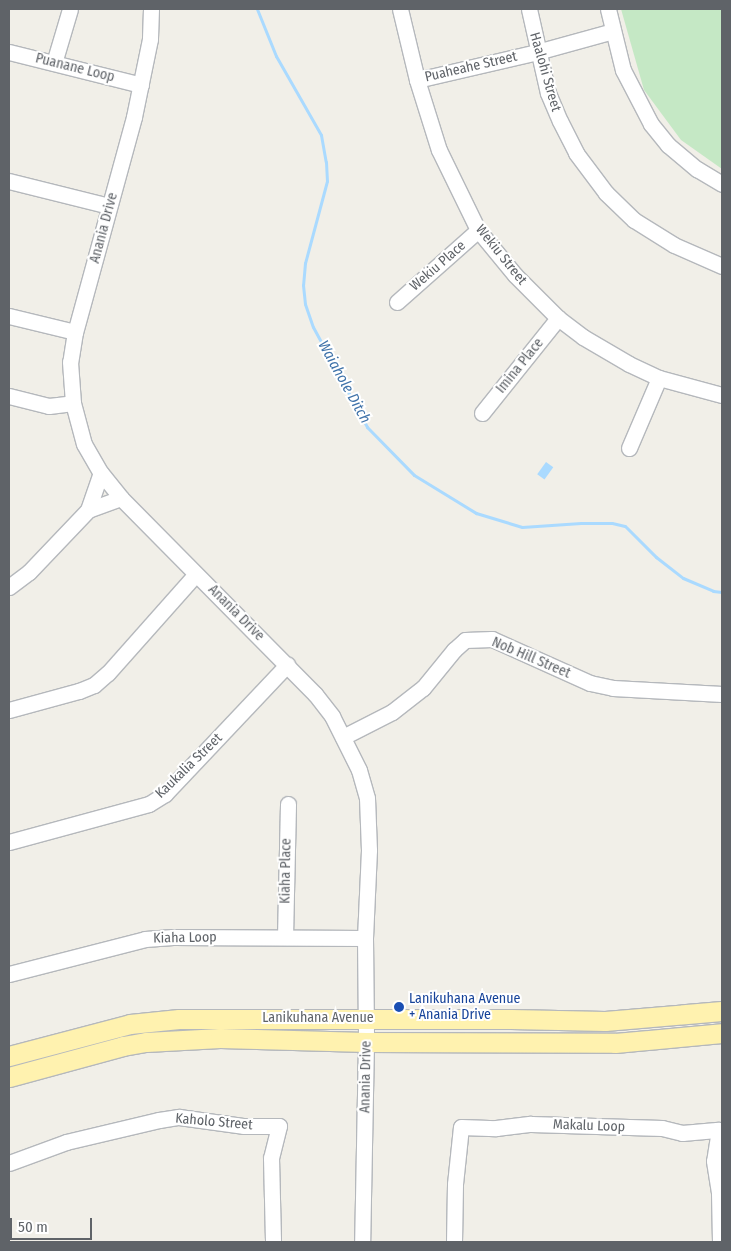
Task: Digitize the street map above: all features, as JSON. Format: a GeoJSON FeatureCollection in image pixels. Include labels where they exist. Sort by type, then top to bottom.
{"type":"FeatureCollection","features":[{"type":"Feature","properties":{"kind":"main road","name":"Lanikuhana Avenue"},"geometry":{"type":"LineString","coordinates":[[9,1056],[151,1020],[366,1018],[605,1021],[722,1011]]}},
{"type":"Feature","properties":{"kind":"main road","name":"Lanikuhana Avenue"},"geometry":{"type":"LineString","coordinates":[[9,1077],[97,1052],[146,1042],[220,1038],[366,1042],[615,1043],[722,1033]]}},
{"type":"Feature","properties":{"kind":"street"},"geometry":{"type":"LineString","coordinates":[[54,63],[70,9]]}},
{"type":"Feature","properties":{"kind":"street","name":"Anania Drive"},"geometry":{"type":"LineString","coordinates":[[151,9],[150,39],[141,85],[75,332],[70,362],[73,403],[84,444],[101,473],[121,498],[315,694],[332,716],[359,770],[366,798],[369,850],[362,1242]]}},
{"type":"Feature","properties":{"kind":"street","name":"Wekiu Street"},"geometry":{"type":"LineString","coordinates":[[400,9],[417,80],[439,150],[478,230],[515,275],[558,318],[629,364],[659,378],[722,395]]}},
{"type":"Feature","properties":{"kind":"street","name":"Haalohi Street"},"geometry":{"type":"LineString","coordinates":[[528,9],[548,93],[576,152],[606,193],[634,220],[674,245],[722,266]]}},
{"type":"Feature","properties":{"kind":"street"},"geometry":{"type":"LineString","coordinates":[[608,9],[623,70],[651,124],[668,145],[697,169],[722,184]]}},
{"type":"Feature","properties":{"kind":"street","name":"Puaheahe Street"},"geometry":{"type":"LineString","coordinates":[[417,80],[537,52],[613,31]]}},
{"type":"Feature","properties":{"kind":"street","name":"Puanane Loop"},"geometry":{"type":"LineString","coordinates":[[9,52],[141,85]]}},
{"type":"Feature","properties":{"kind":"street"},"geometry":{"type":"LineString","coordinates":[[9,181],[109,206]]}},
{"type":"Feature","properties":{"kind":"street","name":"Wekiu Place"},"geometry":{"type":"LineString","coordinates":[[397,302],[478,230]]}},
{"type":"Feature","properties":{"kind":"street"},"geometry":{"type":"LineString","coordinates":[[9,316],[75,332]]}},
{"type":"Feature","properties":{"kind":"street","name":"Imina Place"},"geometry":{"type":"LineString","coordinates":[[482,413],[558,318]]}},
{"type":"Feature","properties":{"kind":"street"},"geometry":{"type":"LineString","coordinates":[[629,448],[659,378]]}},
{"type":"Feature","properties":{"kind":"street"},"geometry":{"type":"LineString","coordinates":[[9,396],[49,406],[73,403]]}},
{"type":"Feature","properties":{"kind":"street"},"geometry":{"type":"LineString","coordinates":[[9,587],[29,572],[88,510],[101,473]]}},
{"type":"Feature","properties":{"kind":"street"},"geometry":{"type":"LineString","coordinates":[[88,510],[121,498]]}},
{"type":"Feature","properties":{"kind":"street"},"geometry":{"type":"LineString","coordinates":[[9,710],[79,691],[94,685],[108,673],[196,574]]}},
{"type":"Feature","properties":{"kind":"street","name":"Nob Hill Street"},"geometry":{"type":"LineString","coordinates":[[343,737],[392,712],[423,688],[454,650],[465,640],[492,639],[590,683],[613,688],[722,694]]}},
{"type":"Feature","properties":{"kind":"street","name":"Kaukalia Street"},"geometry":{"type":"LineString","coordinates":[[9,842],[149,804],[165,794],[287,665]]}},
{"type":"Feature","properties":{"kind":"street","name":"Kiaha Place"},"geometry":{"type":"LineString","coordinates":[[285,937],[288,804]]}},
{"type":"Feature","properties":{"kind":"street","name":"Kiaha Loop"},"geometry":{"type":"LineString","coordinates":[[9,974],[145,939],[172,937],[366,938]]}},
{"type":"Feature","properties":{"kind":"street","name":"Kaholo Street"},"geometry":{"type":"LineString","coordinates":[[9,1163],[66,1142],[159,1120],[179,1118],[244,1126],[278,1126],[272,1158],[273,1242]]}},
{"type":"Feature","properties":{"kind":"street","name":"Makalu Loop"},"geometry":{"type":"LineString","coordinates":[[454,1242],[455,1184],[461,1127],[496,1128],[531,1124],[662,1128],[682,1133],[719,1130],[714,1161],[720,1193],[720,1242]]}},
{"type":"Feature","properties":{"kind":"green space"},"geometry":{"type":"Polygon","coordinates":[[[621,9],[722,9],[722,169],[681,140],[644,90],[621,9]]]}},
{"type":"Feature","properties":{"kind":"water"},"geometry":{"type":"Polygon","coordinates":[[[546,462],[553,467],[544,479],[537,474],[546,462]]]}},
{"type":"Feature","properties":{"kind":"waterway","name":"Waiahole Ditch"},"geometry":{"type":"LineString","coordinates":[[257,9],[276,56],[321,135],[327,181],[305,263],[303,285],[305,304],[313,327],[367,427],[414,475],[476,513],[522,527],[581,523],[612,523],[625,526],[656,557],[683,578],[713,591],[722,592]]}},
{"type":"Feature","properties":{"kind":"place","name":"Lanikuhana Avenue + Anania Drive"},"geometry":{"type":"Point","coordinates":[399,1007]}}]}
